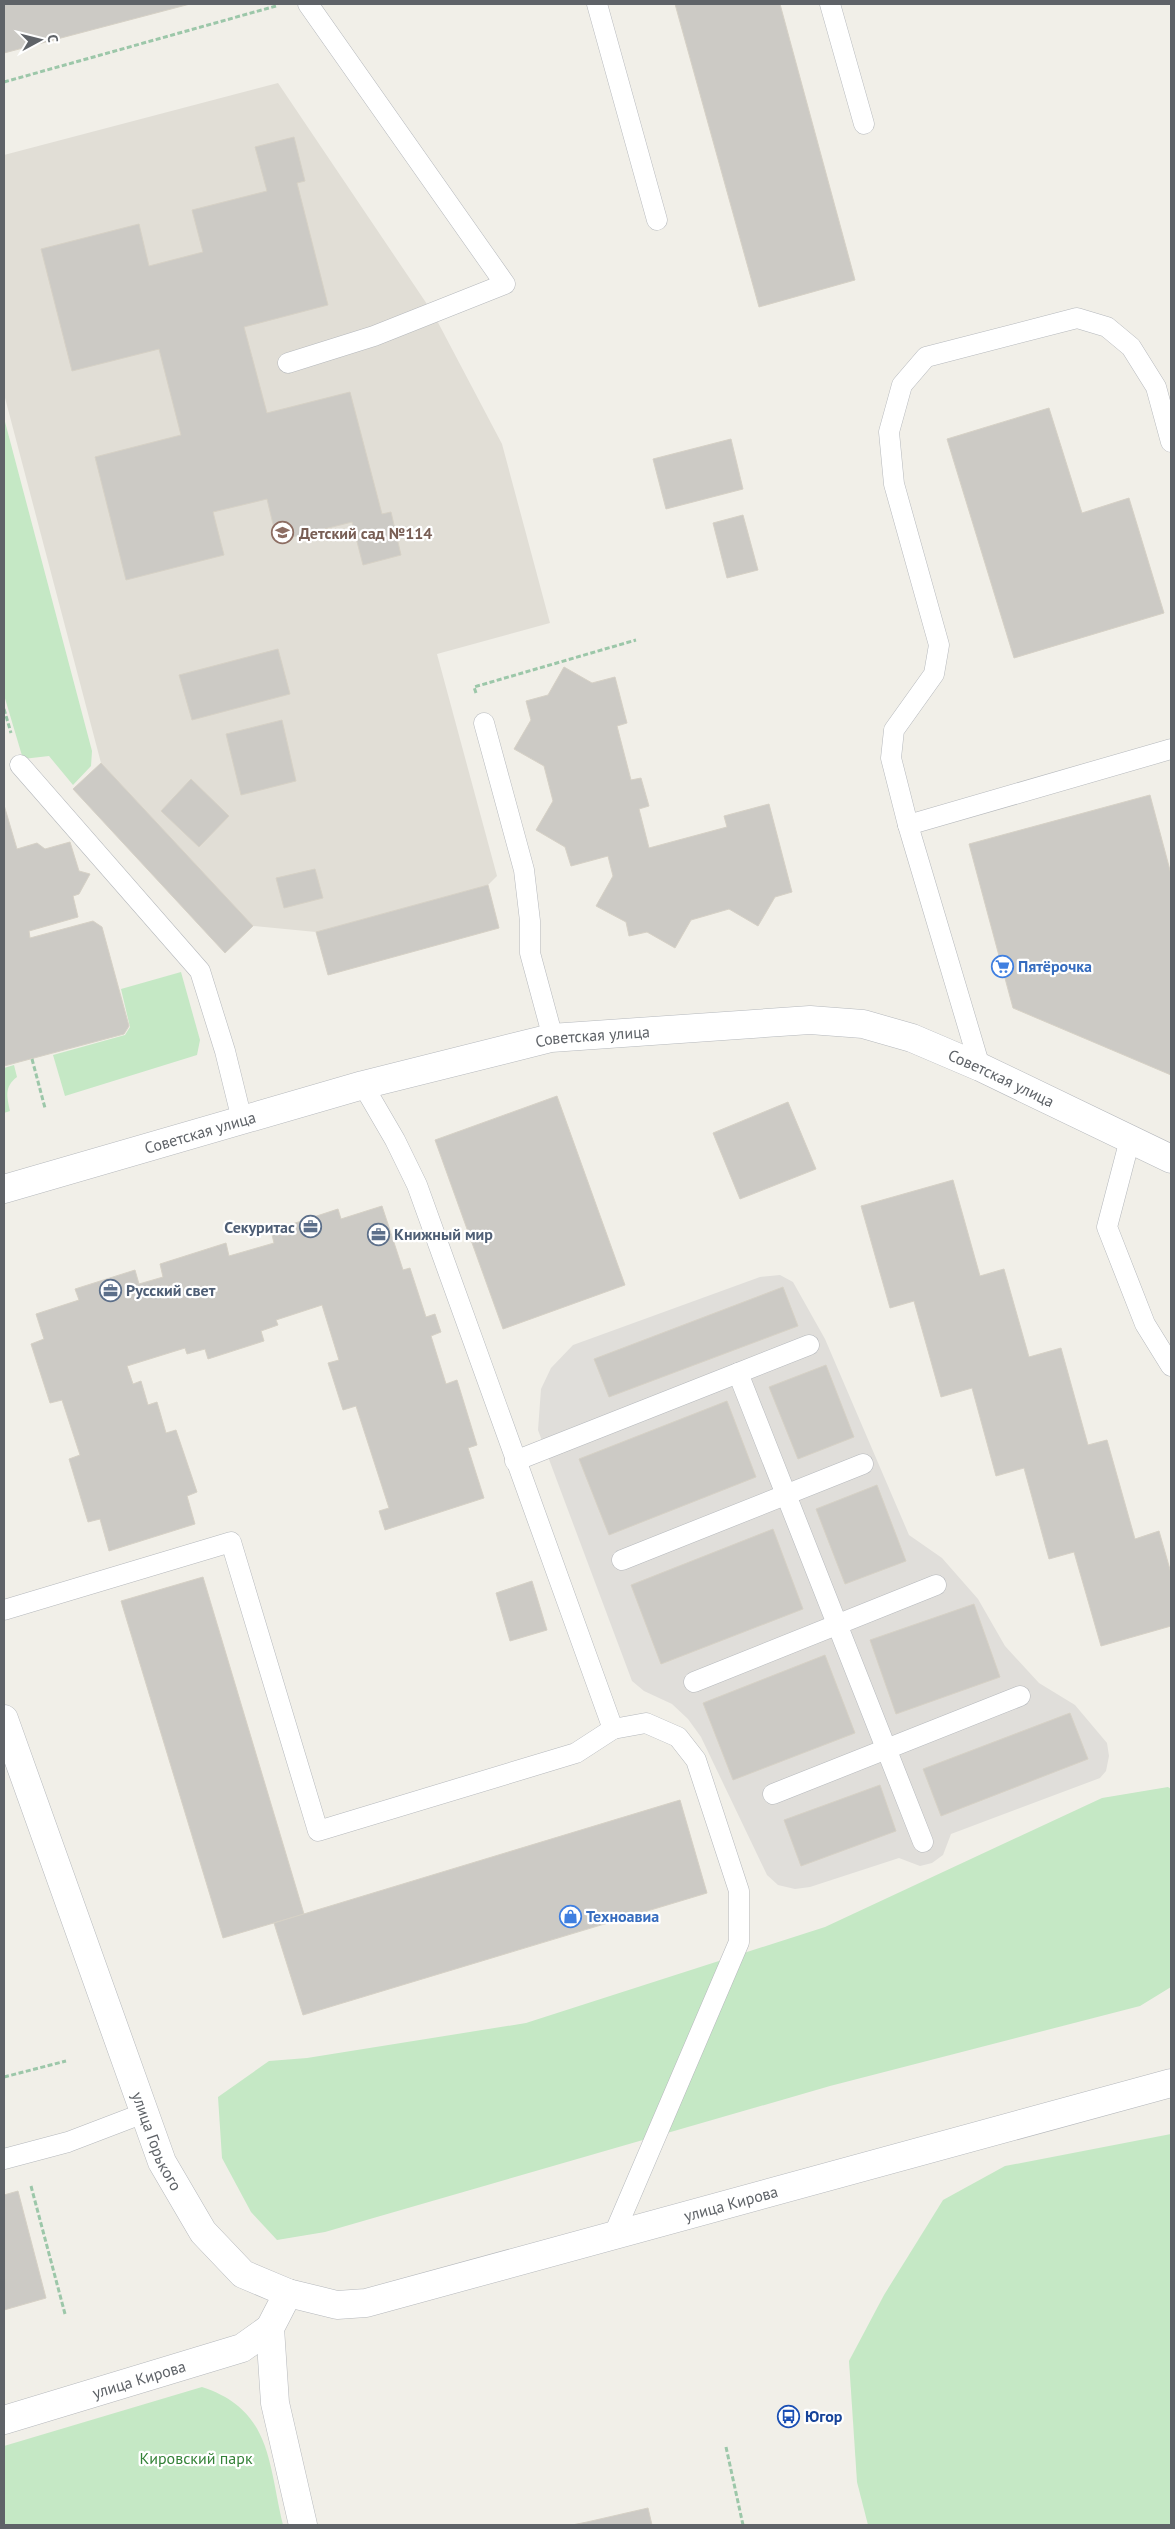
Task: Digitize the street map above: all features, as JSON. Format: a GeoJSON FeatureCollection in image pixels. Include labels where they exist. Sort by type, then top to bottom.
{"type":"FeatureCollection","features":[{"type":"Feature","properties":{"kind":"street","name":"Советская улица"},"geometry":{"type":"LineString","coordinates":[[4,1189],[363,1085],[554,1038],[810,1020],[863,1024],[912,1038],[980,1067],[1171,1159]]}},
{"type":"Feature","properties":{"kind":"street","name":"улица Горького"},"geometry":{"type":"LineString","coordinates":[[4,1719],[162,2162],[203,2232],[243,2274],[288,2293]]}},
{"type":"Feature","properties":{"kind":"street","name":"улица Кирова"},"geometry":{"type":"LineString","coordinates":[[288,2293],[337,2305],[366,2302],[1171,2083]]}},
{"type":"Feature","properties":{"kind":"street"},"geometry":{"type":"LineString","coordinates":[[288,2293],[270,2328],[275,2403],[303,2525]]}},
{"type":"Feature","properties":{"kind":"street","name":"улица Кирова"},"geometry":{"type":"LineString","coordinates":[[4,2420],[242,2348],[270,2328]]}},
{"type":"Feature","properties":{"kind":"lane"},"geometry":{"type":"LineString","coordinates":[[288,362],[374,336],[505,284],[308,4]]}},
{"type":"Feature","properties":{"kind":"lane"},"geometry":{"type":"LineString","coordinates":[[597,4],[657,220]]}},
{"type":"Feature","properties":{"kind":"lane"},"geometry":{"type":"LineString","coordinates":[[830,4],[864,124]]}},
{"type":"Feature","properties":{"kind":"lane"},"geometry":{"type":"LineString","coordinates":[[980,1067],[908,825],[891,758],[894,730],[934,674],[939,645],[894,484],[889,432],[902,385],[926,357],[1077,318],[1107,327],[1130,347],[1156,387],[1171,442]]}},
{"type":"Feature","properties":{"kind":"lane"},"geometry":{"type":"LineString","coordinates":[[484,723],[524,870],[530,922],[530,953],[554,1038]]}},
{"type":"Feature","properties":{"kind":"lane"},"geometry":{"type":"LineString","coordinates":[[908,825],[1171,750]]}},
{"type":"Feature","properties":{"kind":"lane"},"geometry":{"type":"LineString","coordinates":[[20,765],[200,971],[225,1051],[242,1120]]}},
{"type":"Feature","properties":{"kind":"lane"},"geometry":{"type":"LineString","coordinates":[[363,1085],[395,1140],[417,1185],[613,1729]]}},
{"type":"Feature","properties":{"kind":"lane"},"geometry":{"type":"LineString","coordinates":[[1130,1139],[1107,1227],[1145,1324],[1171,1366]]}},
{"type":"Feature","properties":{"kind":"lane"},"geometry":{"type":"LineString","coordinates":[[516,1460],[809,1345]]}},
{"type":"Feature","properties":{"kind":"lane"},"geometry":{"type":"LineString","coordinates":[[738,1373],[923,1842]]}},
{"type":"Feature","properties":{"kind":"lane"},"geometry":{"type":"LineString","coordinates":[[622,1560],[863,1464]]}},
{"type":"Feature","properties":{"kind":"lane"},"geometry":{"type":"LineString","coordinates":[[4,1610],[231,1542],[318,1832],[576,1753],[613,1729],[646,1723],[678,1737],[696,1760],[739,1891],[739,1942],[614,2234]]}},
{"type":"Feature","properties":{"kind":"lane"},"geometry":{"type":"LineString","coordinates":[[694,1682],[936,1585]]}},
{"type":"Feature","properties":{"kind":"lane"},"geometry":{"type":"LineString","coordinates":[[773,1794],[1020,1696]]}},
{"type":"Feature","properties":{"kind":"lane"},"geometry":{"type":"LineString","coordinates":[[13,2156],[68,2142],[144,2113]]}},
{"type":"Feature","properties":{"kind":"path"},"geometry":{"type":"LineString","coordinates":[[4,82],[284,4]]}},
{"type":"Feature","properties":{"kind":"path"},"geometry":{"type":"LineString","coordinates":[[474,687],[636,640]]}},
{"type":"Feature","properties":{"kind":"path"},"geometry":{"type":"LineString","coordinates":[[32,1059],[45,1108]]}},
{"type":"Feature","properties":{"kind":"path"},"geometry":{"type":"LineString","coordinates":[[4,2077],[66,2061]]}},
{"type":"Feature","properties":{"kind":"path"},"geometry":{"type":"LineString","coordinates":[[13,2156],[65,2314]]}},
{"type":"Feature","properties":{"kind":"path"},"geometry":{"type":"LineString","coordinates":[[726,2447],[743,2525]]}},
{"type":"Feature","properties":{"kind":"shaded area","name":"Детский сад №114"},"geometry":{"type":"Polygon","coordinates":[[[278,83],[433,313],[502,444],[550,623],[437,654],[497,876],[488,885],[316,932],[253,926],[101,763],[4,394],[4,155],[278,83]]]}},
{"type":"Feature","properties":{"kind":"shaded area"},"geometry":{"type":"Polygon","coordinates":[[[780,1275],[793,1282],[825,1339],[909,1535],[942,1558],[978,1599],[1005,1646],[1039,1683],[1075,1705],[1107,1743],[1109,1756],[1106,1771],[1100,1778],[951,1834],[943,1855],[932,1863],[920,1866],[899,1858],[810,1887],[795,1889],[778,1885],[767,1875],[701,1737],[688,1719],[672,1704],[644,1691],[632,1681],[538,1430],[541,1389],[551,1368],[573,1345],[760,1277],[780,1275]]]}},
{"type":"Feature","properties":{"kind":"green space"},"geometry":{"type":"Polygon","coordinates":[[[4,418],[92,751],[91,766],[73,785],[49,756],[23,759],[4,695],[4,418]]]}},
{"type":"Feature","properties":{"kind":"green space"},"geometry":{"type":"Polygon","coordinates":[[[181,972],[200,1040],[197,1055],[65,1096],[53,1055],[125,1035],[130,1027],[121,989],[181,972]]]}},
{"type":"Feature","properties":{"kind":"green space"},"geometry":{"type":"Polygon","coordinates":[[[14,1065],[17,1077],[8,1088],[10,1111],[4,1113],[4,1068],[14,1065]]]}},
{"type":"Feature","properties":{"kind":"green space"},"geometry":{"type":"Polygon","coordinates":[[[1168,1787],[1171,1789],[1171,1987],[1140,2006],[830,2086],[325,2232],[277,2240],[251,2212],[222,2158],[218,2097],[269,2061],[307,2058],[526,2023],[825,1927],[1102,1798],[1168,1787]]]}},
{"type":"Feature","properties":{"kind":"green space"},"geometry":{"type":"Polygon","coordinates":[[[1171,2134],[1171,2525],[868,2525],[857,2482],[849,2361],[884,2295],[943,2200],[1005,2166],[1171,2134]]]}},
{"type":"Feature","properties":{"kind":"green space","name":"Кировский парк"},"geometry":{"type":"Polygon","coordinates":[[[202,2387],[225,2397],[242,2410],[254,2424],[263,2441],[269,2460],[283,2525],[4,2525],[4,2446],[202,2387]]]}},
{"type":"Feature","properties":{"kind":"building"},"geometry":{"type":"Polygon","coordinates":[[[4,4],[190,4],[4,53],[4,4]]]}},
{"type":"Feature","properties":{"kind":"building"},"geometry":{"type":"Polygon","coordinates":[[[675,4],[780,4],[855,280],[759,307],[675,4]]]}},
{"type":"Feature","properties":{"kind":"building"},"geometry":{"type":"Polygon","coordinates":[[[294,137],[305,181],[297,183],[328,305],[244,327],[267,413],[350,392],[382,514],[391,512],[401,555],[363,565],[352,522],[277,541],[267,499],[213,512],[224,555],[126,580],[95,457],[181,435],[159,349],[72,371],[41,249],[139,224],[149,266],[203,252],[192,210],[267,191],[255,147],[294,137]]]}},
{"type":"Feature","properties":{"kind":"building"},"geometry":{"type":"Polygon","coordinates":[[[1049,408],[1082,513],[1129,498],[1164,613],[1014,658],[947,439],[1049,408]]]}},
{"type":"Feature","properties":{"kind":"building"},"geometry":{"type":"Polygon","coordinates":[[[731,439],[743,489],[666,509],[653,459],[731,439]]]}},
{"type":"Feature","properties":{"kind":"building"},"geometry":{"type":"Polygon","coordinates":[[[743,515],[758,570],[727,578],[713,523],[743,515]]]}},
{"type":"Feature","properties":{"kind":"building"},"geometry":{"type":"Polygon","coordinates":[[[278,649],[290,694],[192,720],[179,675],[278,649]]]}},
{"type":"Feature","properties":{"kind":"building"},"geometry":{"type":"Polygon","coordinates":[[[564,667],[592,683],[615,677],[627,723],[617,726],[631,780],[641,778],[649,806],[639,809],[649,848],[727,827],[724,816],[769,804],[792,892],[775,897],[758,926],[729,909],[691,920],[675,948],[647,932],[629,936],[626,922],[596,906],[613,876],[608,856],[571,866],[565,847],[536,830],[553,801],[544,766],[514,749],[531,720],[526,701],[548,695],[564,667]]]}},
{"type":"Feature","properties":{"kind":"building"},"geometry":{"type":"Polygon","coordinates":[[[282,720],[296,781],[241,795],[226,734],[282,720]]]}},
{"type":"Feature","properties":{"kind":"building"},"geometry":{"type":"Polygon","coordinates":[[[101,763],[253,926],[225,953],[73,789],[101,763]]]}},
{"type":"Feature","properties":{"kind":"building"},"geometry":{"type":"Polygon","coordinates":[[[191,779],[229,816],[199,847],[161,811],[191,779]]]}},
{"type":"Feature","properties":{"kind":"building"},"geometry":{"type":"Polygon","coordinates":[[[1150,795],[1171,874],[1171,1075],[1013,1008],[969,844],[1150,795]]]}},
{"type":"Feature","properties":{"kind":"building"},"geometry":{"type":"Polygon","coordinates":[[[4,805],[17,849],[37,843],[45,849],[70,842],[79,871],[90,874],[79,894],[73,896],[78,917],[29,931],[30,938],[93,921],[102,927],[129,1026],[124,1034],[4,1066],[4,805]]]}},
{"type":"Feature","properties":{"kind":"building"},"geometry":{"type":"Polygon","coordinates":[[[315,869],[323,898],[284,908],[276,878],[315,869]]]}},
{"type":"Feature","properties":{"kind":"building"},"geometry":{"type":"Polygon","coordinates":[[[488,885],[499,928],[328,975],[316,932],[488,885]]]}},
{"type":"Feature","properties":{"kind":"building"},"geometry":{"type":"Polygon","coordinates":[[[557,1096],[625,1285],[503,1329],[435,1140],[557,1096]]]}},
{"type":"Feature","properties":{"kind":"building"},"geometry":{"type":"Polygon","coordinates":[[[788,1102],[816,1169],[740,1199],[713,1133],[788,1102]]]}},
{"type":"Feature","properties":{"kind":"building"},"geometry":{"type":"Polygon","coordinates":[[[953,1180],[980,1276],[1004,1269],[1029,1357],[1061,1348],[1088,1445],[1107,1440],[1135,1539],[1159,1531],[1171,1573],[1171,1626],[1101,1646],[1074,1552],[1049,1559],[1024,1468],[996,1476],[972,1388],[941,1397],[914,1301],[890,1308],[861,1206],[953,1180]]]}},
{"type":"Feature","properties":{"kind":"building"},"geometry":{"type":"Polygon","coordinates":[[[382,1206],[403,1270],[410,1268],[426,1317],[435,1314],[441,1332],[431,1336],[446,1384],[457,1380],[477,1445],[468,1448],[484,1498],[385,1530],[379,1511],[389,1508],[356,1406],[343,1410],[328,1363],[339,1360],[322,1305],[276,1320],[278,1325],[261,1331],[264,1341],[208,1359],[205,1349],[187,1354],[185,1348],[127,1366],[133,1384],[141,1381],[148,1405],[157,1402],[166,1433],[176,1430],[197,1492],[187,1496],[195,1524],[109,1551],[100,1519],[88,1522],[69,1459],[80,1455],[62,1400],[50,1403],[31,1344],[44,1339],[36,1314],[79,1300],[75,1289],[135,1270],[139,1284],[163,1277],[160,1264],[226,1243],[229,1256],[274,1243],[271,1231],[338,1209],[341,1219],[382,1206]]]}},
{"type":"Feature","properties":{"kind":"building"},"geometry":{"type":"Polygon","coordinates":[[[783,1287],[798,1326],[609,1397],[594,1359],[783,1287]]]}},
{"type":"Feature","properties":{"kind":"building"},"geometry":{"type":"Polygon","coordinates":[[[826,1365],[854,1437],[798,1459],[769,1387],[826,1365]]]}},
{"type":"Feature","properties":{"kind":"building"},"geometry":{"type":"Polygon","coordinates":[[[727,1401],[756,1477],[609,1535],[579,1459],[727,1401]]]}},
{"type":"Feature","properties":{"kind":"building"},"geometry":{"type":"Polygon","coordinates":[[[877,1485],[906,1561],[845,1584],[816,1509],[877,1485]]]}},
{"type":"Feature","properties":{"kind":"building"},"geometry":{"type":"Polygon","coordinates":[[[773,1529],[803,1609],[661,1664],[631,1585],[773,1529]]]}},
{"type":"Feature","properties":{"kind":"building"},"geometry":{"type":"Polygon","coordinates":[[[203,1577],[304,1914],[223,1938],[121,1601],[203,1577]]]}},
{"type":"Feature","properties":{"kind":"building"},"geometry":{"type":"Polygon","coordinates":[[[532,1581],[547,1630],[510,1641],[496,1593],[532,1581]]]}},
{"type":"Feature","properties":{"kind":"building"},"geometry":{"type":"Polygon","coordinates":[[[974,1604],[1000,1677],[896,1714],[870,1640],[974,1604]]]}},
{"type":"Feature","properties":{"kind":"building"},"geometry":{"type":"Polygon","coordinates":[[[825,1655],[855,1733],[733,1780],[703,1703],[825,1655]]]}},
{"type":"Feature","properties":{"kind":"building"},"geometry":{"type":"Polygon","coordinates":[[[1070,1713],[1088,1759],[941,1816],[923,1769],[1070,1713]]]}},
{"type":"Feature","properties":{"kind":"building"},"geometry":{"type":"Polygon","coordinates":[[[880,1785],[896,1831],[801,1866],[784,1820],[880,1785]]]}},
{"type":"Feature","properties":{"kind":"building"},"geometry":{"type":"Polygon","coordinates":[[[680,1800],[707,1893],[303,2015],[274,1923],[680,1800]]]}},
{"type":"Feature","properties":{"kind":"building"},"geometry":{"type":"Polygon","coordinates":[[[18,2191],[46,2298],[4,2310],[4,2195],[18,2191]]]}},
{"type":"Feature","properties":{"kind":"building"},"geometry":{"type":"Polygon","coordinates":[[[648,2508],[652,2525],[572,2525],[587,2522],[648,2508]]]}},
{"type":"Feature","properties":{"kind":"place","name":"Детский сад №114"},"geometry":{"type":"Point","coordinates":[283,533]}},
{"type":"Feature","properties":{"kind":"place","name":"Пятёрочка"},"geometry":{"type":"Point","coordinates":[1002,966]}},
{"type":"Feature","properties":{"kind":"place","name":"Секуритас"},"geometry":{"type":"Point","coordinates":[311,1227]}},
{"type":"Feature","properties":{"kind":"place","name":"Книжный мир"},"geometry":{"type":"Point","coordinates":[378,1234]}},
{"type":"Feature","properties":{"kind":"place","name":"Русский свет"},"geometry":{"type":"Point","coordinates":[110,1290]}},
{"type":"Feature","properties":{"kind":"place","name":"Техноавиа"},"geometry":{"type":"Point","coordinates":[570,1916]}},
{"type":"Feature","properties":{"kind":"place","name":"Югор"},"geometry":{"type":"Point","coordinates":[789,2416]}}]}
